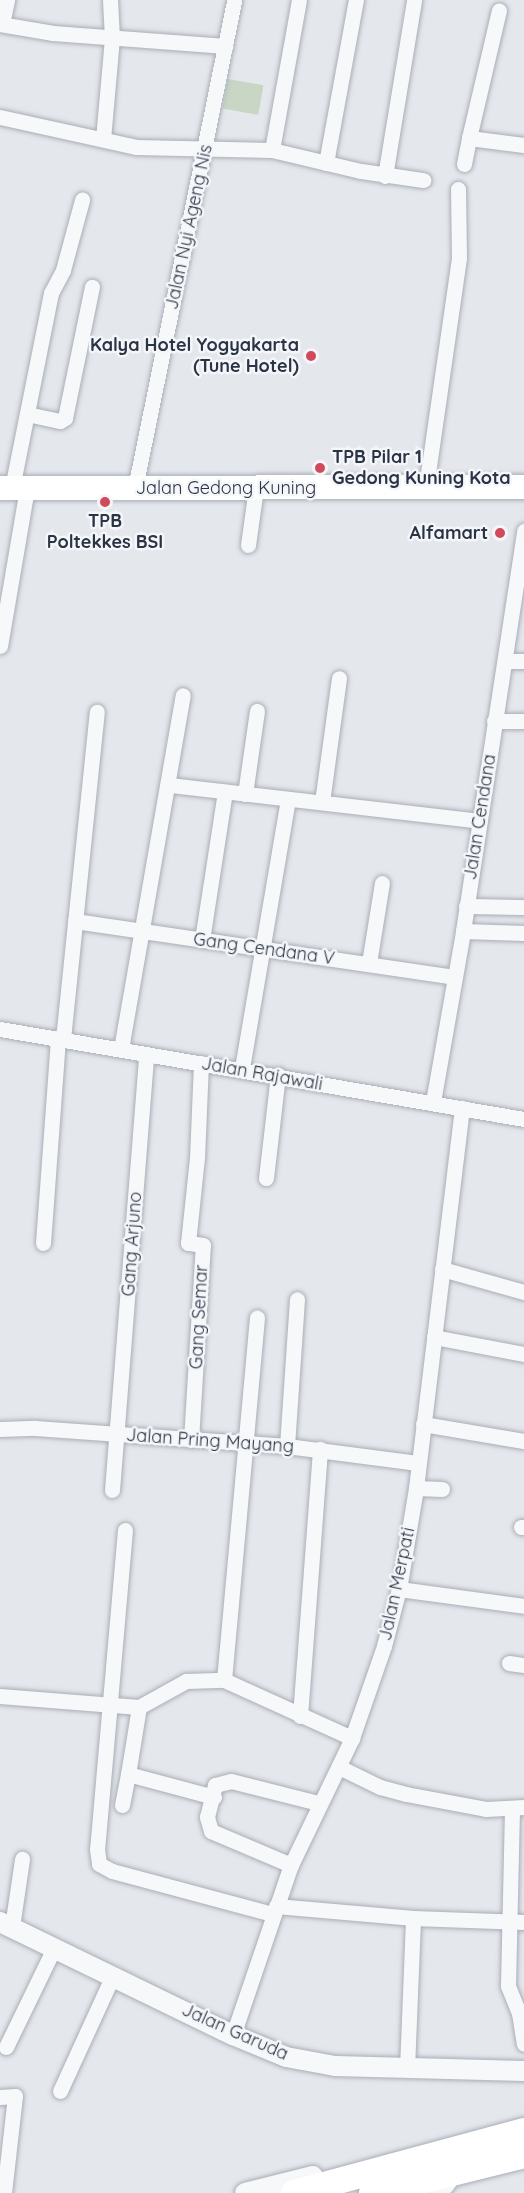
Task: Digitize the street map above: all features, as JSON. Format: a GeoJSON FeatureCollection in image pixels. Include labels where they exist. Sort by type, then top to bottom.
{"type":"FeatureCollection","features":[{"type":"Feature","properties":{"kind":"highway"},"geometry":{"type":"LineString","coordinates":[[372,2193],[524,2131]]}},
{"type":"Feature","properties":{"kind":"highway"},"geometry":{"type":"LineString","coordinates":[[294,2193],[446,2163],[520,2158]]}},
{"type":"Feature","properties":{"kind":"main road","name":"Jalan Gedong Kuning"},"geometry":{"type":"LineString","coordinates":[[13,488],[524,487]]}},
{"type":"Feature","properties":{"kind":"street"},"geometry":{"type":"LineString","coordinates":[[7,0],[1,24],[112,38],[226,46]]}},
{"type":"Feature","properties":{"kind":"street"},"geometry":{"type":"LineString","coordinates":[[103,139],[112,38],[110,0]]}},
{"type":"Feature","properties":{"kind":"street","name":"Jalan Nyi Ageng Nis"},"geometry":{"type":"LineString","coordinates":[[135,488],[234,0]]}},
{"type":"Feature","properties":{"kind":"street"},"geometry":{"type":"LineString","coordinates":[[272,150],[299,0]]}},
{"type":"Feature","properties":{"kind":"street"},"geometry":{"type":"LineString","coordinates":[[326,163],[356,0]]}},
{"type":"Feature","properties":{"kind":"street"},"geometry":{"type":"LineString","coordinates":[[385,176],[414,0]]}},
{"type":"Feature","properties":{"kind":"street"},"geometry":{"type":"LineString","coordinates":[[464,164],[499,10]]}},
{"type":"Feature","properties":{"kind":"street"},"geometry":{"type":"LineString","coordinates":[[0,117],[136,147],[204,151],[272,150],[385,176],[423,180]]}},
{"type":"Feature","properties":{"kind":"street"},"geometry":{"type":"LineString","coordinates":[[469,138],[524,145]]}},
{"type":"Feature","properties":{"kind":"street"},"geometry":{"type":"LineString","coordinates":[[426,487],[459,258],[458,189]]}},
{"type":"Feature","properties":{"kind":"street"},"geometry":{"type":"LineString","coordinates":[[0,646],[13,488],[51,292],[63,270],[82,200]]}},
{"type":"Feature","properties":{"kind":"street"},"geometry":{"type":"LineString","coordinates":[[27,414],[60,421],[65,418],[92,287]]}},
{"type":"Feature","properties":{"kind":"street"},"geometry":{"type":"LineString","coordinates":[[248,545],[256,488]]}},
{"type":"Feature","properties":{"kind":"street","name":"Jalan Cendana"},"geometry":{"type":"LineString","coordinates":[[432,1102],[463,931],[494,721],[506,661],[524,531]]}},
{"type":"Feature","properties":{"kind":"street"},"geometry":{"type":"LineString","coordinates":[[506,661],[524,662]]}},
{"type":"Feature","properties":{"kind":"street"},"geometry":{"type":"LineString","coordinates":[[322,802],[339,678]]}},
{"type":"Feature","properties":{"kind":"street"},"geometry":{"type":"LineString","coordinates":[[121,1049],[170,785],[183,695]]}},
{"type":"Feature","properties":{"kind":"street"},"geometry":{"type":"LineString","coordinates":[[245,794],[257,711]]}},
{"type":"Feature","properties":{"kind":"street"},"geometry":{"type":"LineString","coordinates":[[43,1243],[60,1039],[97,712]]}},
{"type":"Feature","properties":{"kind":"street"},"geometry":{"type":"LineString","coordinates":[[494,721],[524,721]]}},
{"type":"Feature","properties":{"kind":"street"},"geometry":{"type":"LineString","coordinates":[[170,785],[479,821]]}},
{"type":"Feature","properties":{"kind":"street"},"geometry":{"type":"LineString","coordinates":[[202,940],[225,792]]}},
{"type":"Feature","properties":{"kind":"street"},"geometry":{"type":"LineString","coordinates":[[242,1068],[288,799]]}},
{"type":"Feature","properties":{"kind":"street"},"geometry":{"type":"LineString","coordinates":[[369,963],[382,883]]}},
{"type":"Feature","properties":{"kind":"street"},"geometry":{"type":"LineString","coordinates":[[466,906],[524,907]]}},
{"type":"Feature","properties":{"kind":"street","name":"Gang Cendana V"},"geometry":{"type":"LineString","coordinates":[[75,921],[202,940],[264,946],[454,977]]}},
{"type":"Feature","properties":{"kind":"street"},"geometry":{"type":"LineString","coordinates":[[463,931],[524,933]]}},
{"type":"Feature","properties":{"kind":"street","name":"Jalan Rajawali"},"geometry":{"type":"LineString","coordinates":[[0,1029],[146,1055],[242,1068],[524,1119]]}},
{"type":"Feature","properties":{"kind":"street","name":"Gang Arjuno"},"geometry":{"type":"LineString","coordinates":[[112,1490],[146,1055]]}},
{"type":"Feature","properties":{"kind":"street","name":"Gang Semar"},"geometry":{"type":"LineString","coordinates":[[191,1440],[203,1245],[188,1243],[197,1158],[201,1063]]}},
{"type":"Feature","properties":{"kind":"street"},"geometry":{"type":"LineString","coordinates":[[266,1178],[278,1075]]}},
{"type":"Feature","properties":{"kind":"street","name":"Jalan Merpati"},"geometry":{"type":"LineString","coordinates":[[233,2035],[291,1865],[318,1803],[339,1767],[352,1738],[384,1646],[399,1589],[416,1488],[462,1108]]}},
{"type":"Feature","properties":{"kind":"street"},"geometry":{"type":"LineString","coordinates":[[442,1269],[524,1292]]}},
{"type":"Feature","properties":{"kind":"street"},"geometry":{"type":"LineString","coordinates":[[287,1446],[297,1299]]}},
{"type":"Feature","properties":{"kind":"street"},"geometry":{"type":"LineString","coordinates":[[224,1680],[257,1317]]}},
{"type":"Feature","properties":{"kind":"street"},"geometry":{"type":"LineString","coordinates":[[434,1337],[524,1354]]}},
{"type":"Feature","properties":{"kind":"street"},"geometry":{"type":"LineString","coordinates":[[423,1425],[524,1441]]}},
{"type":"Feature","properties":{"kind":"street","name":"Jalan Pring Mayang"},"geometry":{"type":"LineString","coordinates":[[0,1429],[118,1434],[287,1446],[418,1463]]}},
{"type":"Feature","properties":{"kind":"street"},"geometry":{"type":"LineString","coordinates":[[300,1716],[320,1449]]}},
{"type":"Feature","properties":{"kind":"street"},"geometry":{"type":"LineString","coordinates":[[416,1488],[442,1489]]}},
{"type":"Feature","properties":{"kind":"street"},"geometry":{"type":"LineString","coordinates":[[125,1530],[97,1849],[99,1864],[112,1871],[274,1910],[517,1922]]}},
{"type":"Feature","properties":{"kind":"street"},"geometry":{"type":"LineString","coordinates":[[399,1589],[524,1606]]}},
{"type":"Feature","properties":{"kind":"street"},"geometry":{"type":"LineString","coordinates":[[0,1696],[139,1707],[186,1681],[224,1680],[352,1738]]}},
{"type":"Feature","properties":{"kind":"street"},"geometry":{"type":"LineString","coordinates":[[122,1805],[139,1707]]}},
{"type":"Feature","properties":{"kind":"street"},"geometry":{"type":"LineString","coordinates":[[339,1767],[380,1787],[406,1794],[486,1809],[518,1808],[517,1922],[508,1986],[519,2013],[524,2044]]}},
{"type":"Feature","properties":{"kind":"street"},"geometry":{"type":"LineString","coordinates":[[128,1774],[214,1797]]}},
{"type":"Feature","properties":{"kind":"street"},"geometry":{"type":"LineString","coordinates":[[291,1865],[211,1831],[207,1817],[214,1797],[215,1785],[223,1780],[318,1803]]}},
{"type":"Feature","properties":{"kind":"street"},"geometry":{"type":"LineString","coordinates":[[6,1925],[22,1858]]}},
{"type":"Feature","properties":{"kind":"street"},"geometry":{"type":"LineString","coordinates":[[407,2069],[413,1918]]}},
{"type":"Feature","properties":{"kind":"street","name":"Jalan Garuda"},"geometry":{"type":"LineString","coordinates":[[6,1925],[55,1946],[233,2035],[286,2057],[317,2064],[407,2069],[524,2071]]}},
{"type":"Feature","properties":{"kind":"street"},"geometry":{"type":"LineString","coordinates":[[6,2047],[55,1946]]}},
{"type":"Feature","properties":{"kind":"street"},"geometry":{"type":"LineString","coordinates":[[60,2091],[112,1975]]}},
{"type":"Feature","properties":{"kind":"street"},"geometry":{"type":"LineString","coordinates":[[0,2097],[15,2096],[4,2193]]}},
{"type":"Feature","properties":{"kind":"street"},"geometry":{"type":"LineString","coordinates":[[246,2193],[414,2151],[446,2163],[444,2186],[428,2193]]}},
{"type":"Feature","properties":{"kind":"green space"},"geometry":{"type":"Polygon","coordinates":[[[228,79],[263,85],[258,115],[223,109],[228,79]]]}},
{"type":"Feature","properties":{"kind":"place","name":"Kalya Hotel Yogyakarta (Tune Hotel)"},"geometry":{"type":"Point","coordinates":[311,356]}},
{"type":"Feature","properties":{"kind":"place","name":"TPB Pilar 1 Gedong Kuning Kota"},"geometry":{"type":"Point","coordinates":[320,468]}},
{"type":"Feature","properties":{"kind":"place","name":"TPB Poltekkes BSI"},"geometry":{"type":"Point","coordinates":[105,502]}},
{"type":"Feature","properties":{"kind":"place","name":"Alfamart"},"geometry":{"type":"Point","coordinates":[500,533]}}]}
